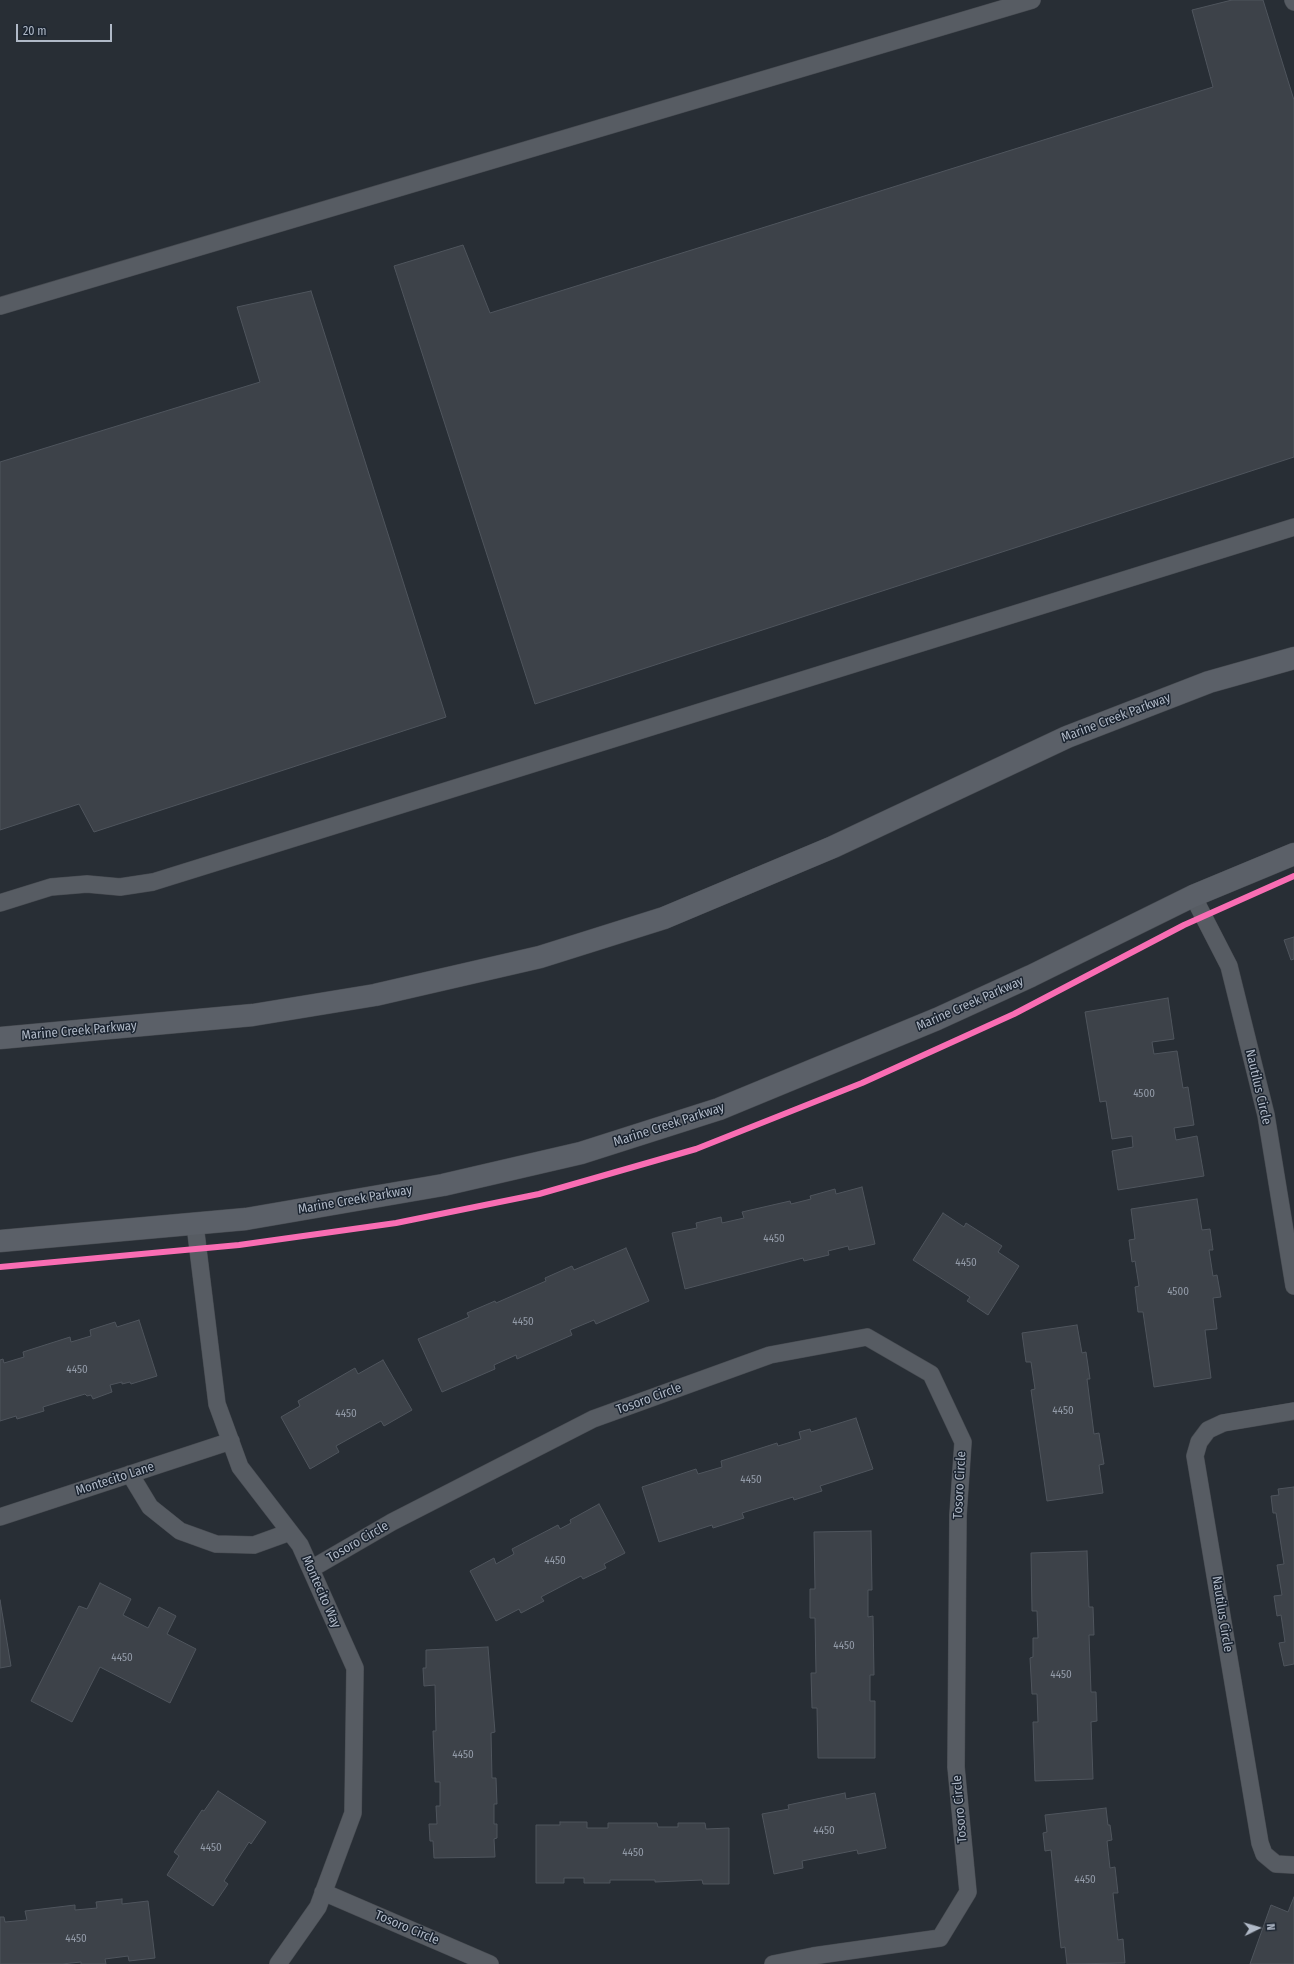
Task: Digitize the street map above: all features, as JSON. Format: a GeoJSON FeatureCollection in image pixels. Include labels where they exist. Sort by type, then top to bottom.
{"type":"FeatureCollection","features":[{"type":"Feature","properties":{"kind":"main road","name":"Marine Creek Parkway"},"geometry":{"type":"LineString","coordinates":[[0,1038],[253,1015],[375,995],[540,957],[678,912],[833,848],[1067,737],[1209,682],[1294,658]]}},
{"type":"Feature","properties":{"kind":"main road","name":"Marine Creek Parkway"},"geometry":{"type":"LineString","coordinates":[[0,1241],[194,1225],[246,1219],[443,1185],[581,1153],[719,1109],[937,1019],[1031,976],[1193,896],[1294,854]]}},
{"type":"Feature","properties":{"kind":"lane"},"geometry":{"type":"LineString","coordinates":[[0,306],[1032,0]]}},
{"type":"Feature","properties":{"kind":"lane"},"geometry":{"type":"LineString","coordinates":[[0,903],[51,888],[87,884],[120,887],[153,882],[1294,527]]}},
{"type":"Feature","properties":{"kind":"lane","name":"Nautilus Circle"},"geometry":{"type":"LineString","coordinates":[[1193,896],[1229,966],[1266,1116],[1294,1286]]}},
{"type":"Feature","properties":{"kind":"lane","name":"Montecito Way"},"geometry":{"type":"LineString","coordinates":[[194,1225],[217,1404],[240,1467],[300,1545],[355,1668],[353,1813],[318,1907],[278,1964]]}},
{"type":"Feature","properties":{"kind":"lane","name":"Tosoro Circle"},"geometry":{"type":"LineString","coordinates":[[311,1569],[392,1522],[593,1419],[770,1355],[867,1337],[930,1374],[963,1442],[958,1515],[956,1767],[968,1892],[940,1938],[813,1956],[773,1964]]}},
{"type":"Feature","properties":{"kind":"lane","name":"Nautilus Circle"},"geometry":{"type":"LineString","coordinates":[[1294,1411],[1223,1423],[1208,1430],[1199,1442],[1195,1456],[1260,1843],[1264,1854],[1276,1864],[1294,1865]]}},
{"type":"Feature","properties":{"kind":"lane","name":"Montecito Lane"},"geometry":{"type":"LineString","coordinates":[[0,1517],[231,1441]]}},
{"type":"Feature","properties":{"kind":"lane"},"geometry":{"type":"LineString","coordinates":[[130,1474],[150,1507],[180,1531],[216,1544],[254,1545],[290,1532]]}},
{"type":"Feature","properties":{"kind":"lane","name":"Tosoro Circle"},"geometry":{"type":"LineString","coordinates":[[323,1892],[490,1964]]}},
{"type":"Feature","properties":{"kind":"building"},"geometry":{"type":"Polygon","coordinates":[[[1232,0],[1263,0],[1294,100],[1294,457],[535,704],[394,266],[463,245],[490,313],[1213,87],[1192,10],[1232,0]]]}},
{"type":"Feature","properties":{"kind":"building"},"geometry":{"type":"Polygon","coordinates":[[[311,291],[446,717],[94,832],[79,804],[0,830],[0,462],[260,382],[237,307],[311,291]]]}},
{"type":"Feature","properties":{"kind":"building"},"geometry":{"type":"Polygon","coordinates":[[[1294,937],[1294,959],[1291,960],[1284,940],[1294,937]]]}},
{"type":"Feature","properties":{"kind":"building"},"geometry":{"type":"Polygon","coordinates":[[[1168,998],[1174,1039],[1152,1042],[1154,1054],[1177,1051],[1183,1088],[1188,1087],[1194,1125],[1174,1128],[1176,1140],[1197,1136],[1204,1176],[1118,1190],[1112,1151],[1133,1147],[1132,1136],[1112,1139],[1106,1101],[1100,1102],[1085,1012],[1168,998]]]}},
{"type":"Feature","properties":{"kind":"building"},"geometry":{"type":"Polygon","coordinates":[[[862,1187],[875,1244],[849,1250],[848,1246],[828,1251],[829,1255],[804,1261],[803,1258],[685,1289],[672,1233],[697,1228],[696,1223],[721,1217],[722,1223],[744,1218],[742,1212],[790,1201],[791,1204],[811,1199],[810,1196],[835,1189],[836,1194],[862,1187]]]}},
{"type":"Feature","properties":{"kind":"building"},"geometry":{"type":"Polygon","coordinates":[[[1197,1199],[1202,1230],[1210,1229],[1213,1250],[1209,1250],[1213,1276],[1217,1275],[1221,1297],[1213,1298],[1217,1329],[1205,1330],[1211,1378],[1154,1387],[1143,1312],[1138,1312],[1135,1287],[1139,1286],[1135,1261],[1132,1262],[1129,1240],[1135,1239],[1131,1209],[1197,1199]]]}},
{"type":"Feature","properties":{"kind":"building"},"geometry":{"type":"Polygon","coordinates":[[[943,1213],[964,1227],[966,1223],[1002,1246],[998,1252],[1019,1266],[988,1315],[967,1301],[970,1297],[913,1260],[943,1213]]]}},
{"type":"Feature","properties":{"kind":"building"},"geometry":{"type":"Polygon","coordinates":[[[626,1248],[649,1301],[596,1324],[594,1320],[570,1330],[572,1335],[517,1359],[516,1355],[494,1365],[495,1369],[442,1392],[418,1339],[469,1317],[467,1313],[495,1301],[496,1303],[546,1281],[545,1278],[572,1266],[574,1270],[626,1248]]]}},
{"type":"Feature","properties":{"kind":"building"},"geometry":{"type":"Polygon","coordinates":[[[139,1320],[157,1376],[131,1384],[130,1382],[122,1384],[122,1382],[110,1385],[112,1392],[93,1399],[91,1395],[87,1396],[85,1394],[43,1407],[44,1411],[17,1419],[16,1416],[0,1421],[0,1360],[3,1359],[4,1363],[24,1357],[23,1352],[70,1337],[71,1342],[91,1336],[90,1330],[115,1322],[117,1327],[139,1320]]]}},
{"type":"Feature","properties":{"kind":"building"},"geometry":{"type":"Polygon","coordinates":[[[1077,1325],[1082,1353],[1086,1352],[1090,1379],[1087,1379],[1094,1434],[1099,1433],[1104,1464],[1099,1465],[1103,1493],[1047,1501],[1031,1390],[1035,1389],[1031,1362],[1026,1362],[1022,1333],[1077,1325]]]}},
{"type":"Feature","properties":{"kind":"building"},"geometry":{"type":"Polygon","coordinates":[[[383,1360],[412,1410],[384,1426],[381,1421],[336,1446],[339,1452],[310,1469],[281,1417],[300,1406],[298,1401],[355,1368],[358,1374],[383,1360]]]}},
{"type":"Feature","properties":{"kind":"building"},"geometry":{"type":"Polygon","coordinates":[[[856,1418],[873,1469],[820,1486],[822,1491],[794,1500],[793,1497],[742,1513],[744,1518],[713,1528],[712,1525],[659,1542],[642,1487],[696,1469],[698,1474],[722,1467],[721,1461],[777,1443],[778,1446],[801,1439],[799,1432],[810,1429],[811,1432],[856,1418]]]}},
{"type":"Feature","properties":{"kind":"building"},"geometry":{"type":"Polygon","coordinates":[[[1294,1487],[1294,1664],[1284,1666],[1279,1643],[1285,1642],[1281,1615],[1277,1616],[1274,1596],[1282,1595],[1277,1565],[1284,1564],[1276,1513],[1273,1513],[1271,1496],[1279,1495],[1278,1489],[1294,1487]]]}},
{"type":"Feature","properties":{"kind":"building"},"geometry":{"type":"Polygon","coordinates":[[[599,1504],[625,1553],[604,1564],[606,1568],[583,1579],[581,1576],[541,1597],[544,1601],[521,1613],[519,1609],[496,1621],[470,1571],[494,1558],[496,1564],[514,1554],[512,1549],[558,1525],[560,1529],[571,1523],[570,1520],[599,1504]]]}},
{"type":"Feature","properties":{"kind":"building"},"geometry":{"type":"Polygon","coordinates":[[[871,1531],[872,1590],[868,1590],[868,1617],[873,1616],[874,1675],[870,1675],[870,1701],[875,1701],[875,1758],[818,1758],[817,1708],[812,1708],[811,1673],[816,1673],[815,1618],[810,1618],[810,1589],[815,1589],[814,1532],[871,1531]]]}},
{"type":"Feature","properties":{"kind":"building"},"geometry":{"type":"Polygon","coordinates":[[[1087,1551],[1089,1607],[1093,1607],[1094,1635],[1089,1635],[1091,1692],[1096,1692],[1097,1721],[1091,1722],[1093,1779],[1035,1781],[1033,1722],[1038,1722],[1037,1694],[1032,1694],[1030,1658],[1033,1657],[1033,1638],[1038,1638],[1037,1611],[1032,1611],[1031,1553],[1087,1551]]]}},
{"type":"Feature","properties":{"kind":"building"},"geometry":{"type":"Polygon","coordinates":[[[100,1583],[131,1599],[123,1615],[148,1628],[159,1607],[176,1616],[167,1634],[196,1649],[170,1703],[100,1667],[72,1722],[31,1701],[79,1606],[87,1609],[100,1583]]]}},
{"type":"Feature","properties":{"kind":"building"},"geometry":{"type":"Polygon","coordinates":[[[0,1600],[11,1666],[0,1668],[0,1600]]]}},
{"type":"Feature","properties":{"kind":"building"},"geometry":{"type":"Polygon","coordinates":[[[488,1647],[495,1732],[491,1733],[492,1778],[496,1778],[497,1804],[494,1804],[494,1824],[497,1824],[497,1838],[494,1839],[495,1857],[434,1858],[433,1841],[430,1841],[429,1824],[437,1824],[436,1806],[440,1806],[440,1782],[435,1782],[433,1731],[436,1731],[435,1685],[424,1686],[423,1668],[426,1668],[426,1650],[488,1647]]]}},
{"type":"Feature","properties":{"kind":"building"},"geometry":{"type":"Polygon","coordinates":[[[218,1791],[266,1822],[251,1844],[249,1842],[224,1881],[228,1884],[213,1906],[167,1875],[179,1856],[174,1852],[202,1810],[204,1811],[218,1791]]]}},
{"type":"Feature","properties":{"kind":"building"},"geometry":{"type":"Polygon","coordinates":[[[845,1793],[846,1799],[875,1793],[886,1848],[858,1854],[857,1850],[802,1861],[803,1868],[774,1874],[762,1814],[789,1809],[788,1805],[845,1793]]]}},
{"type":"Feature","properties":{"kind":"building"},"geometry":{"type":"Polygon","coordinates":[[[1106,1808],[1112,1840],[1107,1841],[1110,1868],[1115,1867],[1118,1893],[1113,1893],[1118,1940],[1123,1939],[1125,1963],[1067,1964],[1065,1947],[1061,1948],[1051,1850],[1045,1851],[1043,1833],[1047,1832],[1045,1815],[1106,1808]]]}},
{"type":"Feature","properties":{"kind":"building"},"geometry":{"type":"Polygon","coordinates":[[[560,1822],[587,1822],[587,1828],[608,1828],[608,1823],[657,1823],[658,1827],[678,1827],[678,1823],[705,1823],[706,1829],[729,1828],[729,1884],[703,1884],[702,1880],[655,1882],[655,1880],[610,1880],[610,1883],[584,1883],[584,1878],[564,1878],[564,1883],[536,1883],[536,1825],[560,1825],[560,1822]]]}},
{"type":"Feature","properties":{"kind":"building"},"geometry":{"type":"Polygon","coordinates":[[[1294,1897],[1294,1964],[1250,1964],[1271,1905],[1288,1912],[1294,1897]]]}},
{"type":"Feature","properties":{"kind":"building"},"geometry":{"type":"Polygon","coordinates":[[[122,1899],[122,1904],[148,1901],[155,1958],[129,1961],[128,1956],[105,1959],[106,1964],[81,1964],[81,1962],[62,1964],[0,1964],[0,1917],[4,1917],[5,1922],[27,1920],[25,1911],[75,1905],[75,1910],[97,1908],[96,1902],[122,1899]]]}},
{"type":"Feature","properties":{"kind":"cycle path"},"geometry":{"type":"LineString","coordinates":[[0,1267],[239,1245],[396,1223],[539,1194],[696,1149],[862,1083],[1014,1014],[1184,925],[1294,876]]}}]}
